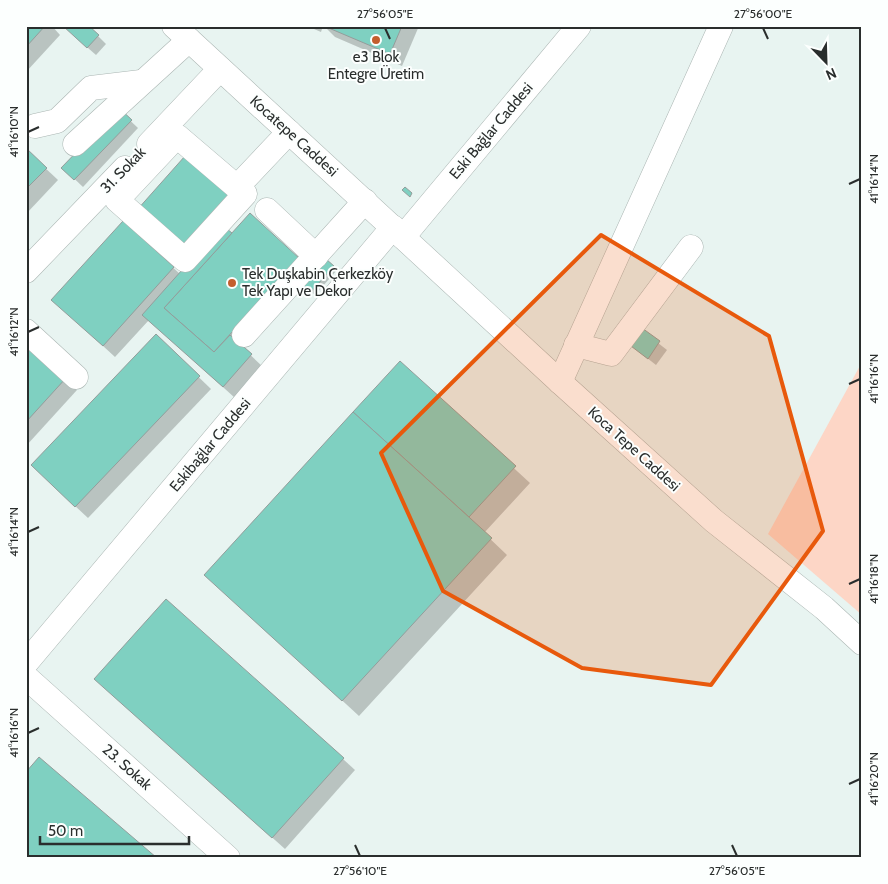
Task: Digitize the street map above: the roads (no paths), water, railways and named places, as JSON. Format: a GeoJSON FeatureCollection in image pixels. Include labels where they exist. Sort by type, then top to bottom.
{"type":"FeatureCollection","features":[{"type":"Feature","properties":{"kind":"street","name":"Eski Bağlar Caddesi"},"geometry":{"type":"LineString","coordinates":[[403,237],[580,26]]}},
{"type":"Feature","properties":{"kind":"street"},"geometry":{"type":"LineString","coordinates":[[560,382],[722,26]]}},
{"type":"Feature","properties":{"kind":"street","name":"Kocatepe Caddesi"},"geometry":{"type":"LineString","coordinates":[[182,33],[403,237]]}},
{"type":"Feature","properties":{"kind":"street"},"geometry":{"type":"LineString","coordinates":[[75,144],[141,82],[182,33]]}},
{"type":"Feature","properties":{"kind":"street","name":"31. Sokak"},"geometry":{"type":"LineString","coordinates":[[26,271],[220,69]]}},
{"type":"Feature","properties":{"kind":"street"},"geometry":{"type":"LineString","coordinates":[[35,126],[57,122],[90,88],[141,82]]}},
{"type":"Feature","properties":{"kind":"street"},"geometry":{"type":"LineString","coordinates":[[237,187],[289,132]]}},
{"type":"Feature","properties":{"kind":"street"},"geometry":{"type":"LineString","coordinates":[[177,136],[237,187],[245,194],[185,260],[117,200],[177,136]]}},
{"type":"Feature","properties":{"kind":"street"},"geometry":{"type":"LineString","coordinates":[[244,335],[365,201]]}},
{"type":"Feature","properties":{"kind":"street"},"geometry":{"type":"LineString","coordinates":[[267,210],[316,256]]}},
{"type":"Feature","properties":{"kind":"street","name":"Koca Tepe Caddesi"},"geometry":{"type":"LineString","coordinates":[[403,237],[714,521],[824,608],[862,643]]}},
{"type":"Feature","properties":{"kind":"street","name":"Eskibağlar Caddesi"},"geometry":{"type":"LineString","coordinates":[[26,662],[403,237]]}},
{"type":"Feature","properties":{"kind":"street"},"geometry":{"type":"LineString","coordinates":[[576,345],[611,354],[691,247]]}},
{"type":"Feature","properties":{"kind":"street"},"geometry":{"type":"LineString","coordinates":[[26,330],[76,377]]}},
{"type":"Feature","properties":{"kind":"street","name":"23. Sokak"},"geometry":{"type":"LineString","coordinates":[[26,677],[228,858]]}},
{"type":"Feature","properties":{"kind":"place","name":"e3 Blok Entegre Üretim"},"geometry":{"type":"Point","coordinates":[376,40]}},
{"type":"Feature","properties":{"kind":"place","name":"Tek Duşkabin Çerkezköy Tek Yapı ve Dekor"},"geometry":{"type":"Point","coordinates":[232,283]}}]}
